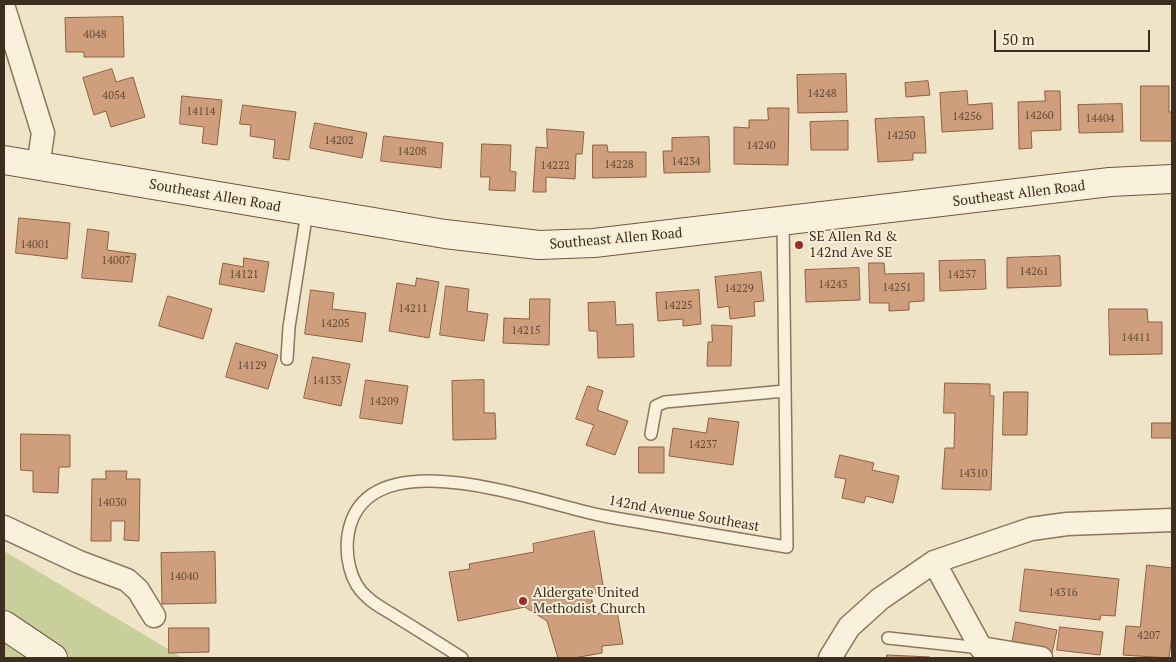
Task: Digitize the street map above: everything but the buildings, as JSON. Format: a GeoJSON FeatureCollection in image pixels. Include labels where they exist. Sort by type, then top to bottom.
{"type":"FeatureCollection","features":[{"type":"Feature","properties":{"kind":"street"},"geometry":{"type":"LineString","coordinates":[[4,8],[43,133],[38,166]]}},
{"type":"Feature","properties":{"kind":"street","name":"Southeast Allen Road"},"geometry":{"type":"LineString","coordinates":[[4,160],[445,234],[538,245],[594,243],[1110,182],[1172,179]]}},
{"type":"Feature","properties":{"kind":"street"},"geometry":{"type":"LineString","coordinates":[[830,658],[849,626],[880,599],[934,562],[1031,529],[1067,524],[1172,520]]}},
{"type":"Feature","properties":{"kind":"street"},"geometry":{"type":"LineString","coordinates":[[4,527],[79,562],[127,580],[138,590],[154,616]]}},
{"type":"Feature","properties":{"kind":"street"},"geometry":{"type":"LineString","coordinates":[[934,562],[981,648],[1041,658]]}},
{"type":"Feature","properties":{"kind":"street"},"geometry":{"type":"LineString","coordinates":[[4,625],[53,658]]}},
{"type":"Feature","properties":{"kind":"lane"},"geometry":{"type":"LineString","coordinates":[[287,359],[289,327],[307,212]]}},
{"type":"Feature","properties":{"kind":"lane","name":"142nd Avenue Southeast"},"geometry":{"type":"LineString","coordinates":[[462,658],[366,597],[352,576],[347,555],[348,534],[355,513],[367,497],[386,488],[418,481],[447,480],[602,516],[787,547],[783,222]]}},
{"type":"Feature","properties":{"kind":"lane"},"geometry":{"type":"LineString","coordinates":[[651,434],[656,406],[665,402],[785,391]]}},
{"type":"Feature","properties":{"kind":"lane"},"geometry":{"type":"LineString","coordinates":[[888,638],[981,648]]}},
{"type":"Feature","properties":{"kind":"green space"},"geometry":{"type":"Polygon","coordinates":[[[4,551],[183,658],[4,658],[4,551]]]}},
{"type":"Feature","properties":{"kind":"place","name":"SE Allen Rd & 142nd Ave SE"},"geometry":{"type":"Point","coordinates":[799,245]}},
{"type":"Feature","properties":{"kind":"place","name":"Aldergate United Methodist Church"},"geometry":{"type":"Point","coordinates":[523,601]}}]}
